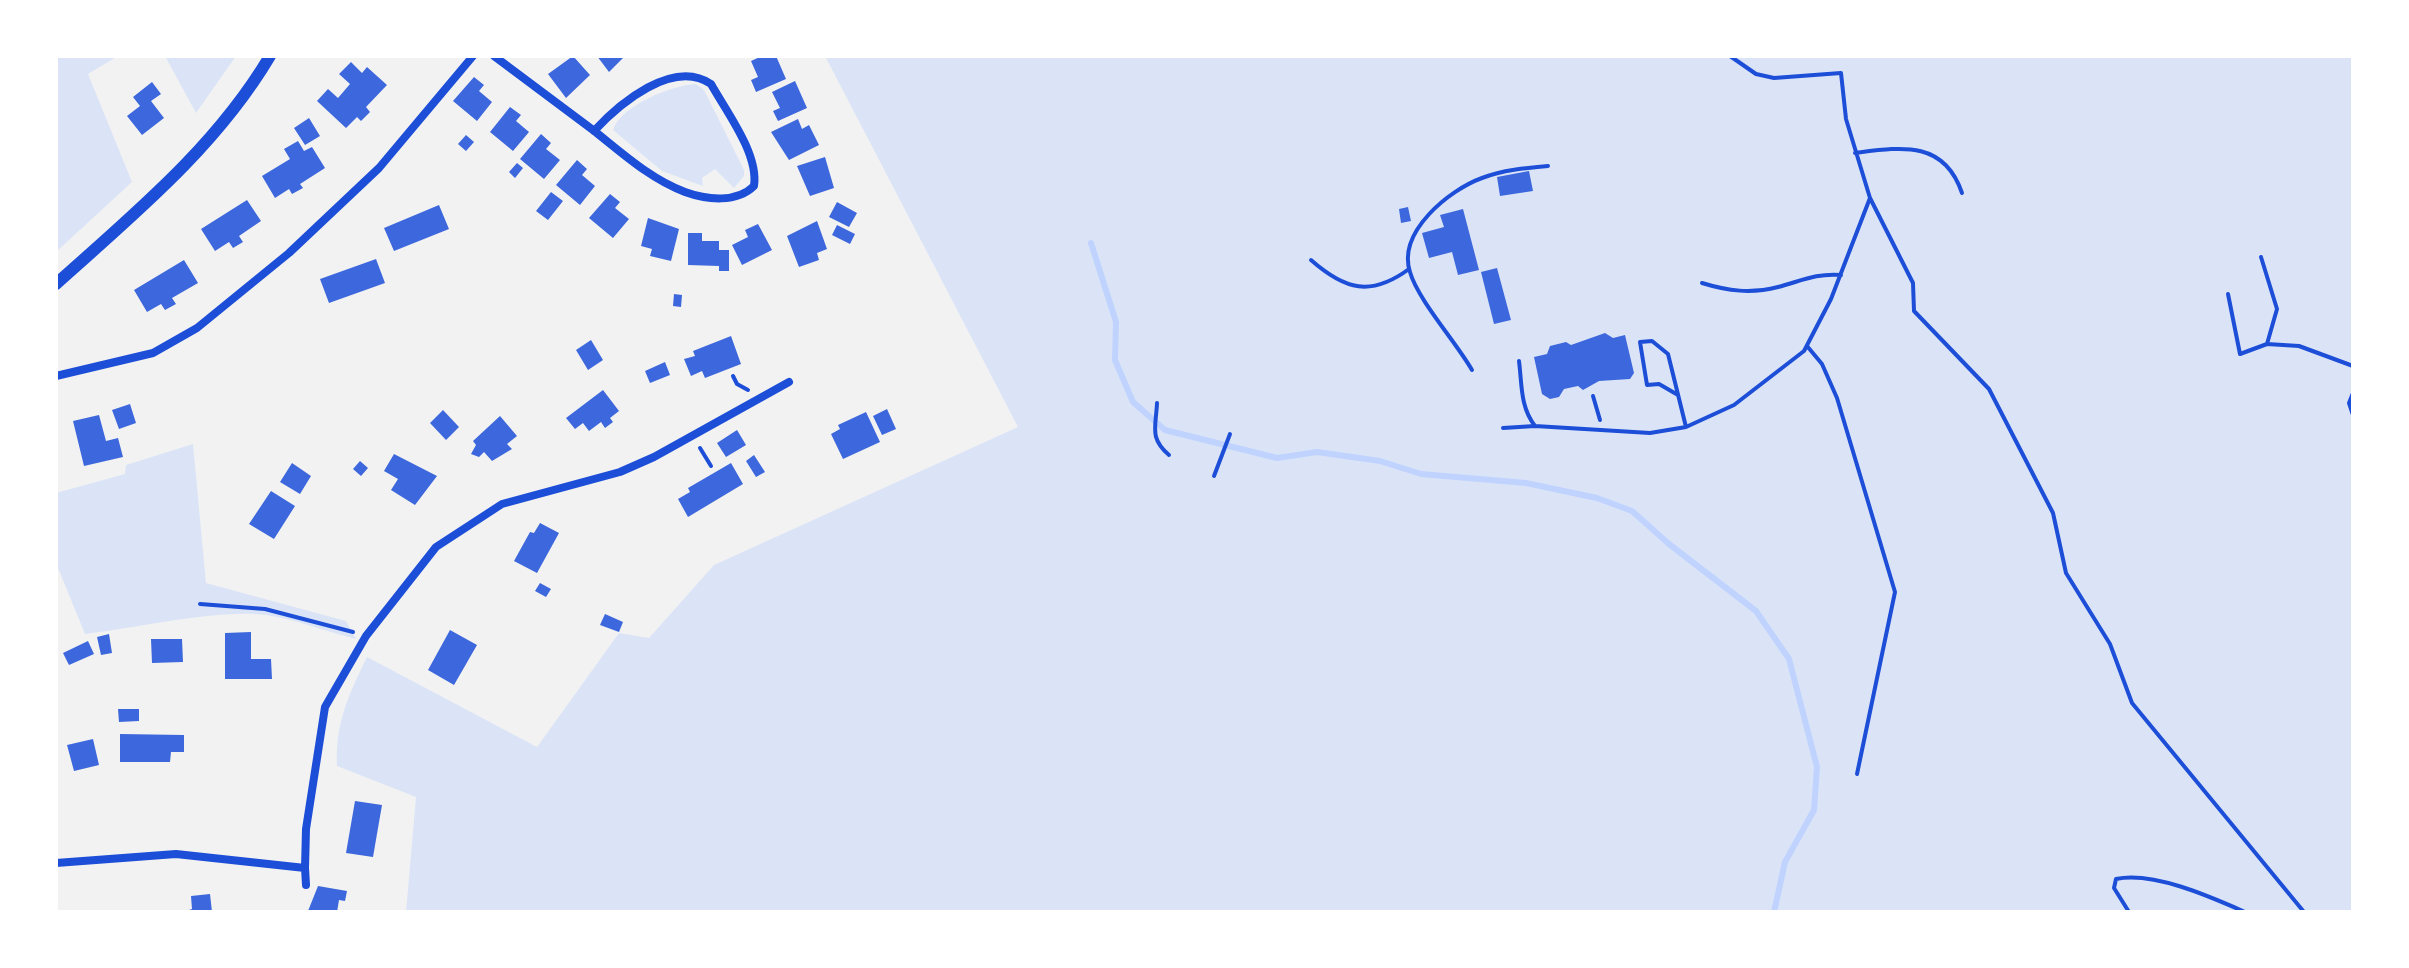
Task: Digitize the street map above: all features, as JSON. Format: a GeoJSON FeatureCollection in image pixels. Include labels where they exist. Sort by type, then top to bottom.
{"type":"FeatureCollection","features":[{"type":"Feature","properties":{"kind":"main road"},"geometry":{"type":"LineString","coordinates":[[56,284],[200,150],[245,96],[270,56]]}},
{"type":"Feature","properties":{"kind":"street"},"geometry":{"type":"LineString","coordinates":[[56,376],[153,353],[197,328],[283,258],[379,168],[473,56]]}},
{"type":"Feature","properties":{"kind":"street"},"geometry":{"type":"LineString","coordinates":[[494,56],[641,168],[687,193],[739,198],[754,186],[756,173],[747,152],[711,84],[701,76],[688,75],[652,86],[612,112],[594,131]]}},
{"type":"Feature","properties":{"kind":"street"},"geometry":{"type":"LineString","coordinates":[[306,885],[306,829],[325,707],[366,636],[436,547],[517,498],[620,472],[789,382]]}},
{"type":"Feature","properties":{"kind":"street"},"geometry":{"type":"LineString","coordinates":[[56,863],[176,854],[305,868]]}},
{"type":"Feature","properties":{"kind":"lane"},"geometry":{"type":"LineString","coordinates":[[1730,56],[1756,74],[1774,78],[1841,73],[1846,119],[1855,153],[1870,198],[1913,283],[1914,311],[1989,389],[2053,513],[2066,573],[2110,644],[2132,703],[2304,912]]}},
{"type":"Feature","properties":{"kind":"lane"},"geometry":{"type":"LineString","coordinates":[[1855,153],[1891,148],[1932,154],[1956,175],[1962,193]]}},
{"type":"Feature","properties":{"kind":"lane"},"geometry":{"type":"LineString","coordinates":[[1472,370],[1451,334],[1428,305],[1409,269],[1411,241],[1430,212],[1480,178],[1518,168],[1548,166]]}},
{"type":"Feature","properties":{"kind":"lane"},"geometry":{"type":"LineString","coordinates":[[1503,428],[1535,426],[1650,433],[1686,427],[1755,391],[1807,346],[1841,275],[1870,198]]}},
{"type":"Feature","properties":{"kind":"lane"},"geometry":{"type":"LineString","coordinates":[[2261,257],[2277,309],[2267,344]]}},
{"type":"Feature","properties":{"kind":"lane"},"geometry":{"type":"LineString","coordinates":[[1311,260],[1328,276],[1356,286],[1376,287],[1409,269]]}},
{"type":"Feature","properties":{"kind":"lane"},"geometry":{"type":"LineString","coordinates":[[1702,283],[1736,292],[1778,287],[1823,273],[1841,275]]}},
{"type":"Feature","properties":{"kind":"lane"},"geometry":{"type":"LineString","coordinates":[[2228,294],[2240,354],[2267,344],[2299,346],[2353,366]]}},
{"type":"Feature","properties":{"kind":"lane"},"geometry":{"type":"LineString","coordinates":[[1678,395],[1659,384],[1647,385],[1640,342],[1652,341],[1668,354],[1686,427]]}},
{"type":"Feature","properties":{"kind":"lane"},"geometry":{"type":"LineString","coordinates":[[1807,346],[1822,364],[1837,398],[1895,592],[1857,774]]}},
{"type":"Feature","properties":{"kind":"lane"},"geometry":{"type":"LineString","coordinates":[[1519,361],[1522,398],[1527,416],[1535,426]]}},
{"type":"Feature","properties":{"kind":"lane"},"geometry":{"type":"LineString","coordinates":[[2353,393],[2349,403],[2353,415]]}},
{"type":"Feature","properties":{"kind":"lane"},"geometry":{"type":"LineString","coordinates":[[1157,403],[1152,432],[1158,446],[1169,455]]}},
{"type":"Feature","properties":{"kind":"lane"},"geometry":{"type":"LineString","coordinates":[[1214,476],[1229,436]]}},
{"type":"Feature","properties":{"kind":"lane"},"geometry":{"type":"LineString","coordinates":[[2129,912],[2124,899],[2114,888],[2116,879],[2126,877],[2181,887],[2245,912]]}},
{"type":"Feature","properties":{"kind":"path"},"geometry":{"type":"LineString","coordinates":[[733,376],[756,401]]}},
{"type":"Feature","properties":{"kind":"path"},"geometry":{"type":"LineString","coordinates":[[1593,396],[1602,430]]}},
{"type":"Feature","properties":{"kind":"path"},"geometry":{"type":"LineString","coordinates":[[692,435],[711,466]]}},
{"type":"Feature","properties":{"kind":"path"},"geometry":{"type":"LineString","coordinates":[[200,604],[265,609],[366,636]]}},
{"type":"Feature","properties":{"kind":"shaded area"},"geometry":{"type":"Polygon","coordinates":[[[56,56],[118,56],[88,74],[132,182],[56,252],[56,56]]]}},
{"type":"Feature","properties":{"kind":"shaded area"},"geometry":{"type":"Polygon","coordinates":[[[165,56],[236,56],[196,113],[165,56]]]}},
{"type":"Feature","properties":{"kind":"shaded area"},"geometry":{"type":"Polygon","coordinates":[[[825,56],[2353,56],[2353,912],[406,912],[416,797],[337,766],[341,722],[367,657],[537,747],[619,633],[649,638],[714,565],[1018,427],[825,56]]]}},
{"type":"Feature","properties":{"kind":"shaded area"},"geometry":{"type":"Polygon","coordinates":[[[696,84],[704,90],[744,170],[744,176],[734,188],[715,169],[702,178],[703,186],[662,171],[613,130],[626,113],[648,98],[696,84]]]}},
{"type":"Feature","properties":{"kind":"shaded area"},"geometry":{"type":"Polygon","coordinates":[[[193,444],[206,583],[346,621],[356,639],[277,617],[246,614],[201,617],[85,634],[56,563],[56,493],[125,474],[126,465],[193,444]]]}},
{"type":"Feature","properties":{"kind":"building"},"geometry":{"type":"Polygon","coordinates":[[[573,56],[590,75],[566,98],[548,74],[573,56]]]}},
{"type":"Feature","properties":{"kind":"building"},"geometry":{"type":"Polygon","coordinates":[[[597,56],[625,56],[609,72],[597,56]]]}},
{"type":"Feature","properties":{"kind":"building"},"geometry":{"type":"Polygon","coordinates":[[[762,56],[776,56],[786,79],[756,92],[751,80],[758,77],[751,61],[762,56]]]}},
{"type":"Feature","properties":{"kind":"building"},"geometry":{"type":"Polygon","coordinates":[[[351,62],[362,73],[367,67],[387,85],[366,107],[370,112],[361,121],[357,117],[346,128],[317,101],[328,89],[338,98],[350,84],[339,74],[351,62]]]}},
{"type":"Feature","properties":{"kind":"building"},"geometry":{"type":"Polygon","coordinates":[[[474,77],[484,85],[479,91],[492,102],[477,121],[453,101],[474,77]]]}},
{"type":"Feature","properties":{"kind":"building"},"geometry":{"type":"Polygon","coordinates":[[[795,81],[807,108],[778,121],[773,111],[780,108],[772,92],[795,81]]]}},
{"type":"Feature","properties":{"kind":"building"},"geometry":{"type":"Polygon","coordinates":[[[152,82],[161,94],[151,101],[164,118],[142,135],[127,116],[140,106],[133,97],[152,82]]]}},
{"type":"Feature","properties":{"kind":"building"},"geometry":{"type":"Polygon","coordinates":[[[510,107],[521,115],[516,121],[529,132],[513,151],[490,132],[510,107]]]}},
{"type":"Feature","properties":{"kind":"building"},"geometry":{"type":"Polygon","coordinates":[[[309,118],[320,136],[305,145],[294,128],[309,118]]]}},
{"type":"Feature","properties":{"kind":"building"},"geometry":{"type":"Polygon","coordinates":[[[798,119],[802,129],[809,125],[819,145],[789,160],[771,132],[798,119]]]}},
{"type":"Feature","properties":{"kind":"building"},"geometry":{"type":"Polygon","coordinates":[[[541,134],[551,143],[546,149],[560,160],[544,179],[520,159],[541,134]]]}},
{"type":"Feature","properties":{"kind":"building"},"geometry":{"type":"Polygon","coordinates":[[[466,135],[474,142],[466,151],[458,144],[466,135]]]}},
{"type":"Feature","properties":{"kind":"building"},"geometry":{"type":"Polygon","coordinates":[[[298,141],[304,151],[312,147],[325,168],[300,184],[303,188],[292,194],[289,189],[275,198],[262,176],[290,159],[284,149],[298,141]]]}},
{"type":"Feature","properties":{"kind":"building"},"geometry":{"type":"Polygon","coordinates":[[[825,157],[834,188],[810,196],[797,166],[825,157]]]}},
{"type":"Feature","properties":{"kind":"building"},"geometry":{"type":"Polygon","coordinates":[[[577,160],[587,169],[582,175],[595,186],[580,205],[556,185],[577,160]]]}},
{"type":"Feature","properties":{"kind":"building"},"geometry":{"type":"Polygon","coordinates":[[[517,163],[523,168],[515,178],[509,172],[517,163]]]}},
{"type":"Feature","properties":{"kind":"building"},"geometry":{"type":"Polygon","coordinates":[[[1529,171],[1533,191],[1500,196],[1497,177],[1529,171]]]}},
{"type":"Feature","properties":{"kind":"building"},"geometry":{"type":"Polygon","coordinates":[[[551,192],[563,201],[548,220],[536,211],[551,192]]]}},
{"type":"Feature","properties":{"kind":"building"},"geometry":{"type":"Polygon","coordinates":[[[610,194],[620,202],[615,208],[629,219],[613,238],[589,218],[610,194]]]}},
{"type":"Feature","properties":{"kind":"building"},"geometry":{"type":"Polygon","coordinates":[[[247,200],[261,221],[239,236],[243,242],[233,248],[229,242],[215,251],[201,229],[247,200]]]}},
{"type":"Feature","properties":{"kind":"building"},"geometry":{"type":"Polygon","coordinates":[[[837,202],[857,213],[849,227],[829,217],[837,202]]]}},
{"type":"Feature","properties":{"kind":"building"},"geometry":{"type":"Polygon","coordinates":[[[439,205],[449,229],[394,251],[384,228],[439,205]]]}},
{"type":"Feature","properties":{"kind":"building"},"geometry":{"type":"Polygon","coordinates":[[[1408,207],[1411,221],[1401,223],[1399,209],[1408,207]]]}},
{"type":"Feature","properties":{"kind":"building"},"geometry":{"type":"Polygon","coordinates":[[[1463,209],[1479,270],[1458,275],[1452,252],[1429,258],[1422,233],[1444,227],[1440,215],[1463,209]]]}},
{"type":"Feature","properties":{"kind":"building"},"geometry":{"type":"Polygon","coordinates":[[[648,218],[679,229],[671,261],[650,256],[652,249],[641,246],[648,218]]]}},
{"type":"Feature","properties":{"kind":"building"},"geometry":{"type":"Polygon","coordinates":[[[817,221],[827,249],[817,253],[819,260],[799,267],[787,236],[817,221]]]}},
{"type":"Feature","properties":{"kind":"building"},"geometry":{"type":"Polygon","coordinates":[[[758,224],[772,250],[742,265],[732,245],[748,237],[745,230],[758,224]]]}},
{"type":"Feature","properties":{"kind":"building"},"geometry":{"type":"Polygon","coordinates":[[[837,225],[855,234],[850,244],[832,235],[837,225]]]}},
{"type":"Feature","properties":{"kind":"building"},"geometry":{"type":"Polygon","coordinates":[[[688,233],[702,233],[702,241],[719,241],[719,250],[729,250],[729,271],[719,271],[719,266],[688,265],[688,233]]]}},
{"type":"Feature","properties":{"kind":"building"},"geometry":{"type":"Polygon","coordinates":[[[376,259],[385,283],[329,303],[320,279],[376,259]]]}},
{"type":"Feature","properties":{"kind":"building"},"geometry":{"type":"Polygon","coordinates":[[[184,260],[198,283],[172,298],[176,304],[165,310],[161,304],[147,312],[134,290],[184,260]]]}},
{"type":"Feature","properties":{"kind":"building"},"geometry":{"type":"Polygon","coordinates":[[[1497,268],[1511,320],[1494,324],[1481,272],[1497,268]]]}},
{"type":"Feature","properties":{"kind":"building"},"geometry":{"type":"Polygon","coordinates":[[[674,294],[682,295],[681,307],[673,306],[674,294]]]}},
{"type":"Feature","properties":{"kind":"building"},"geometry":{"type":"Polygon","coordinates":[[[1605,333],[1613,338],[1625,335],[1634,373],[1630,379],[1599,381],[1583,390],[1578,386],[1564,389],[1559,397],[1550,399],[1542,394],[1534,357],[1547,354],[1550,346],[1566,342],[1571,345],[1605,333]]]}},
{"type":"Feature","properties":{"kind":"building"},"geometry":{"type":"Polygon","coordinates":[[[731,336],[741,364],[705,378],[702,371],[691,376],[684,359],[695,356],[693,351],[731,336]]]}},
{"type":"Feature","properties":{"kind":"building"},"geometry":{"type":"Polygon","coordinates":[[[591,340],[603,360],[588,370],[576,350],[591,340]]]}},
{"type":"Feature","properties":{"kind":"building"},"geometry":{"type":"Polygon","coordinates":[[[665,362],[670,375],[650,383],[645,371],[665,362]]]}},
{"type":"Feature","properties":{"kind":"building"},"geometry":{"type":"Polygon","coordinates":[[[603,390],[619,411],[610,418],[613,422],[605,428],[601,422],[589,431],[583,423],[575,429],[566,418],[603,390]]]}},
{"type":"Feature","properties":{"kind":"building"},"geometry":{"type":"Polygon","coordinates":[[[130,404],[136,423],[119,429],[112,410],[130,404]]]}},
{"type":"Feature","properties":{"kind":"building"},"geometry":{"type":"Polygon","coordinates":[[[887,409],[896,429],[882,435],[873,416],[887,409]]]}},
{"type":"Feature","properties":{"kind":"building"},"geometry":{"type":"Polygon","coordinates":[[[443,410],[459,427],[446,440],[430,423],[443,410]]]}},
{"type":"Feature","properties":{"kind":"building"},"geometry":{"type":"Polygon","coordinates":[[[866,412],[880,442],[843,459],[831,434],[840,429],[838,425],[866,412]]]}},
{"type":"Feature","properties":{"kind":"building"},"geometry":{"type":"Polygon","coordinates":[[[99,415],[106,441],[118,438],[123,457],[84,466],[73,421],[99,415]]]}},
{"type":"Feature","properties":{"kind":"building"},"geometry":{"type":"Polygon","coordinates":[[[500,416],[517,436],[507,444],[512,449],[492,461],[484,452],[479,457],[471,454],[476,445],[473,441],[500,416]]]}},
{"type":"Feature","properties":{"kind":"building"},"geometry":{"type":"Polygon","coordinates":[[[737,430],[746,445],[726,457],[717,443],[737,430]]]}},
{"type":"Feature","properties":{"kind":"building"},"geometry":{"type":"Polygon","coordinates":[[[394,454],[437,476],[415,505],[391,490],[398,479],[384,471],[394,454]]]}},
{"type":"Feature","properties":{"kind":"building"},"geometry":{"type":"Polygon","coordinates":[[[754,455],[765,472],[756,477],[746,461],[754,455]]]}},
{"type":"Feature","properties":{"kind":"building"},"geometry":{"type":"Polygon","coordinates":[[[360,461],[368,468],[361,476],[353,469],[360,461]]]}},
{"type":"Feature","properties":{"kind":"building"},"geometry":{"type":"Polygon","coordinates":[[[292,463],[311,476],[300,494],[280,482],[292,463]]]}},
{"type":"Feature","properties":{"kind":"building"},"geometry":{"type":"Polygon","coordinates":[[[731,463],[743,484],[688,517],[678,499],[690,492],[688,488],[731,463]]]}},
{"type":"Feature","properties":{"kind":"building"},"geometry":{"type":"Polygon","coordinates":[[[271,491],[295,506],[274,539],[249,524],[271,491]]]}},
{"type":"Feature","properties":{"kind":"building"},"geometry":{"type":"Polygon","coordinates":[[[540,523],[559,533],[537,573],[514,561],[530,532],[534,533],[540,523]]]}},
{"type":"Feature","properties":{"kind":"building"},"geometry":{"type":"Polygon","coordinates":[[[540,583],[551,589],[546,597],[535,591],[540,583]]]}},
{"type":"Feature","properties":{"kind":"building"},"geometry":{"type":"Polygon","coordinates":[[[605,614],[623,622],[619,632],[600,625],[605,614]]]}},
{"type":"Feature","properties":{"kind":"building"},"geometry":{"type":"Polygon","coordinates":[[[450,630],[477,645],[454,685],[428,670],[450,630]]]}},
{"type":"Feature","properties":{"kind":"building"},"geometry":{"type":"Polygon","coordinates":[[[251,632],[251,659],[271,659],[272,679],[225,679],[225,633],[251,632]]]}},
{"type":"Feature","properties":{"kind":"building"},"geometry":{"type":"Polygon","coordinates":[[[109,634],[112,653],[101,655],[97,637],[109,634]]]}},
{"type":"Feature","properties":{"kind":"building"},"geometry":{"type":"Polygon","coordinates":[[[151,639],[182,639],[183,662],[152,663],[151,639]]]}},
{"type":"Feature","properties":{"kind":"building"},"geometry":{"type":"Polygon","coordinates":[[[88,641],[94,654],[69,665],[63,653],[88,641]]]}},
{"type":"Feature","properties":{"kind":"building"},"geometry":{"type":"Polygon","coordinates":[[[118,709],[139,709],[139,721],[119,722],[118,709]]]}},
{"type":"Feature","properties":{"kind":"building"},"geometry":{"type":"Polygon","coordinates":[[[120,734],[184,735],[184,752],[171,752],[170,762],[120,762],[120,734]]]}},
{"type":"Feature","properties":{"kind":"building"},"geometry":{"type":"Polygon","coordinates":[[[93,739],[99,765],[74,771],[67,745],[93,739]]]}},
{"type":"Feature","properties":{"kind":"building"},"geometry":{"type":"Polygon","coordinates":[[[355,801],[382,805],[373,857],[346,853],[355,801]]]}},
{"type":"Feature","properties":{"kind":"building"},"geometry":{"type":"Polygon","coordinates":[[[318,886],[347,891],[345,901],[339,900],[337,912],[308,911],[318,886]]]}},
{"type":"Feature","properties":{"kind":"building"},"geometry":{"type":"Polygon","coordinates":[[[210,894],[212,912],[183,912],[192,909],[191,896],[210,894]]]}},
{"type":"Feature","properties":{"kind":"waterway"},"geometry":{"type":"LineString","coordinates":[[1091,243],[1116,322],[1115,360],[1133,402],[1165,430],[1277,458],[1317,452],[1380,461],[1421,474],[1526,483],[1597,498],[1632,511],[1669,544],[1756,611],[1789,659],[1817,767],[1814,810],[1785,862],[1774,912]]}}]}
